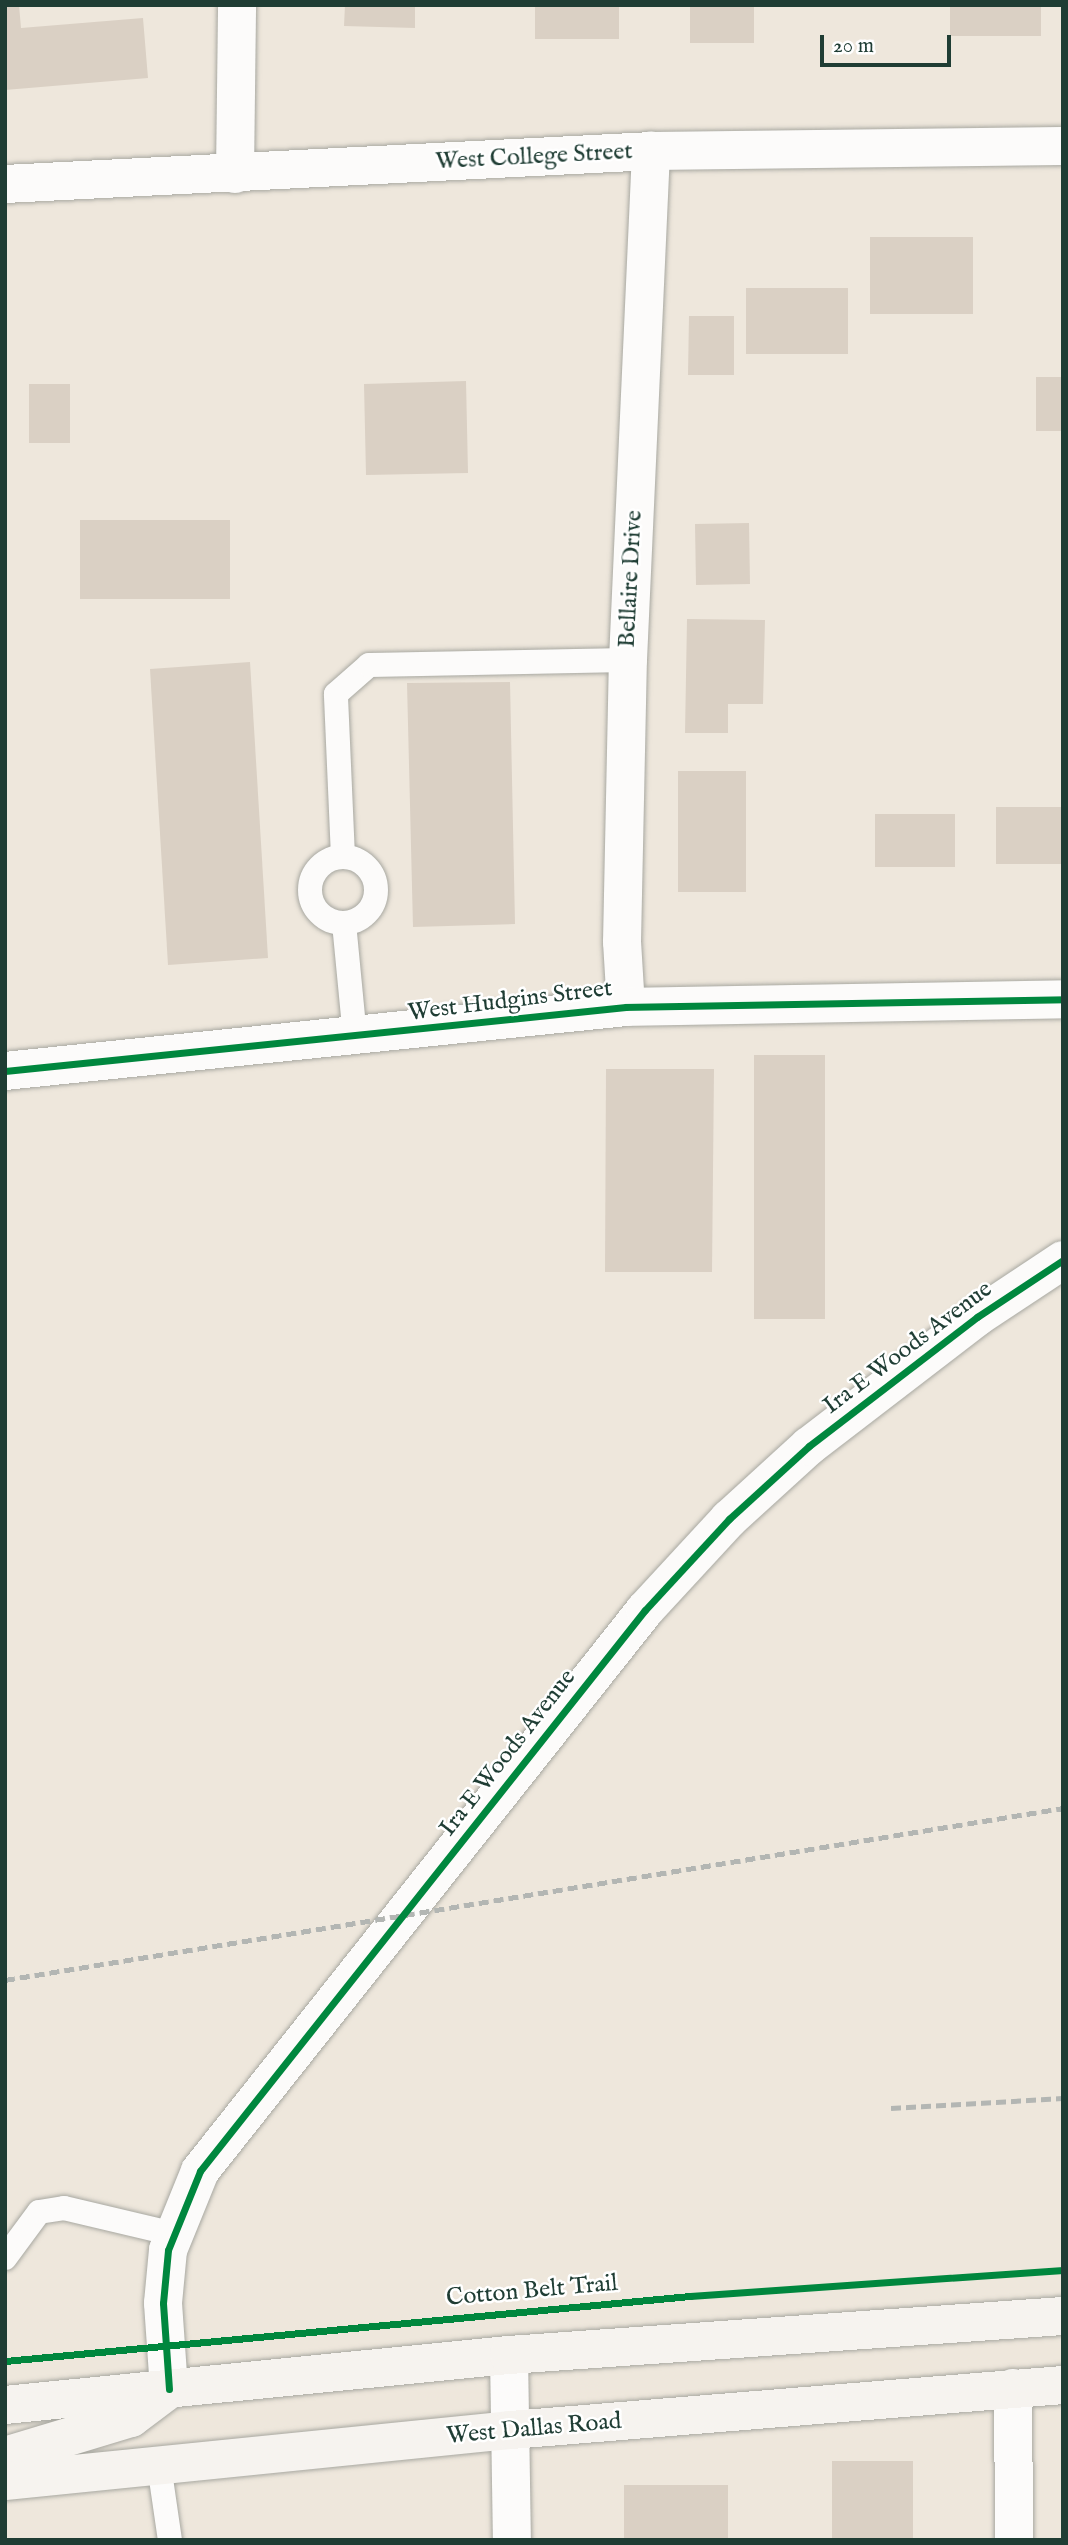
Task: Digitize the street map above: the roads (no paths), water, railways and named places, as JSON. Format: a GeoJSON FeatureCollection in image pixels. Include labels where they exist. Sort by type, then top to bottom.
{"type":"FeatureCollection","features":[{"type":"Feature","properties":{"kind":"main road"},"geometry":{"type":"LineString","coordinates":[[5,2405],[509,2356],[1063,2316]]}},
{"type":"Feature","properties":{"kind":"main road","name":"West Dallas Road"},"geometry":{"type":"LineString","coordinates":[[5,2481],[511,2430],[1063,2385]]}},
{"type":"Feature","properties":{"kind":"main road"},"geometry":{"type":"LineString","coordinates":[[5,2456],[131,2418],[169,2389]]}},
{"type":"Feature","properties":{"kind":"street"},"geometry":{"type":"LineString","coordinates":[[235,174],[237,5]]}},
{"type":"Feature","properties":{"kind":"street","name":"West College Street"},"geometry":{"type":"LineString","coordinates":[[5,184],[652,151],[1063,146]]}},
{"type":"Feature","properties":{"kind":"street","name":"Bellaire Drive"},"geometry":{"type":"LineString","coordinates":[[626,1007],[622,942],[628,660],[652,151]]}},
{"type":"Feature","properties":{"kind":"street","name":"West Hudgins Street"},"geometry":{"type":"LineString","coordinates":[[5,1071],[626,1007],[1063,999]]}},
{"type":"Feature","properties":{"kind":"street","name":"Ira E Woods Avenue"},"geometry":{"type":"LineString","coordinates":[[169,2389],[163,2303],[168,2250],[200,2171],[645,1610],[729,1519],[810,1446],[977,1317],[1063,1259]]}},
{"type":"Feature","properties":{"kind":"street"},"geometry":{"type":"LineString","coordinates":[[509,2356],[512,2540]]}},
{"type":"Feature","properties":{"kind":"street"},"geometry":{"type":"LineString","coordinates":[[1013,2388],[1014,2540]]}},
{"type":"Feature","properties":{"kind":"lane"},"geometry":{"type":"LineString","coordinates":[[343,857],[336,694],[358,672],[369,665],[628,660]]}},
{"type":"Feature","properties":{"kind":"lane"},"geometry":{"type":"LineString","coordinates":[[343,857],[367,866],[377,890],[368,913],[344,923],[320,914],[310,890],[320,867],[343,857]]}},
{"type":"Feature","properties":{"kind":"lane"},"geometry":{"type":"LineString","coordinates":[[344,923],[355,1037]]}},
{"type":"Feature","properties":{"kind":"lane"},"geometry":{"type":"LineString","coordinates":[[5,2258],[39,2212],[51,2210],[96,2214],[174,2234]]}},
{"type":"Feature","properties":{"kind":"lane"},"geometry":{"type":"LineString","coordinates":[[159,2466],[170,2540]]}},
{"type":"Feature","properties":{"kind":"railway"},"geometry":{"type":"LineString","coordinates":[[5,1980],[1063,1808]]}},
{"type":"Feature","properties":{"kind":"railway"},"geometry":{"type":"LineString","coordinates":[[891,2108],[1063,2098]]}}]}
